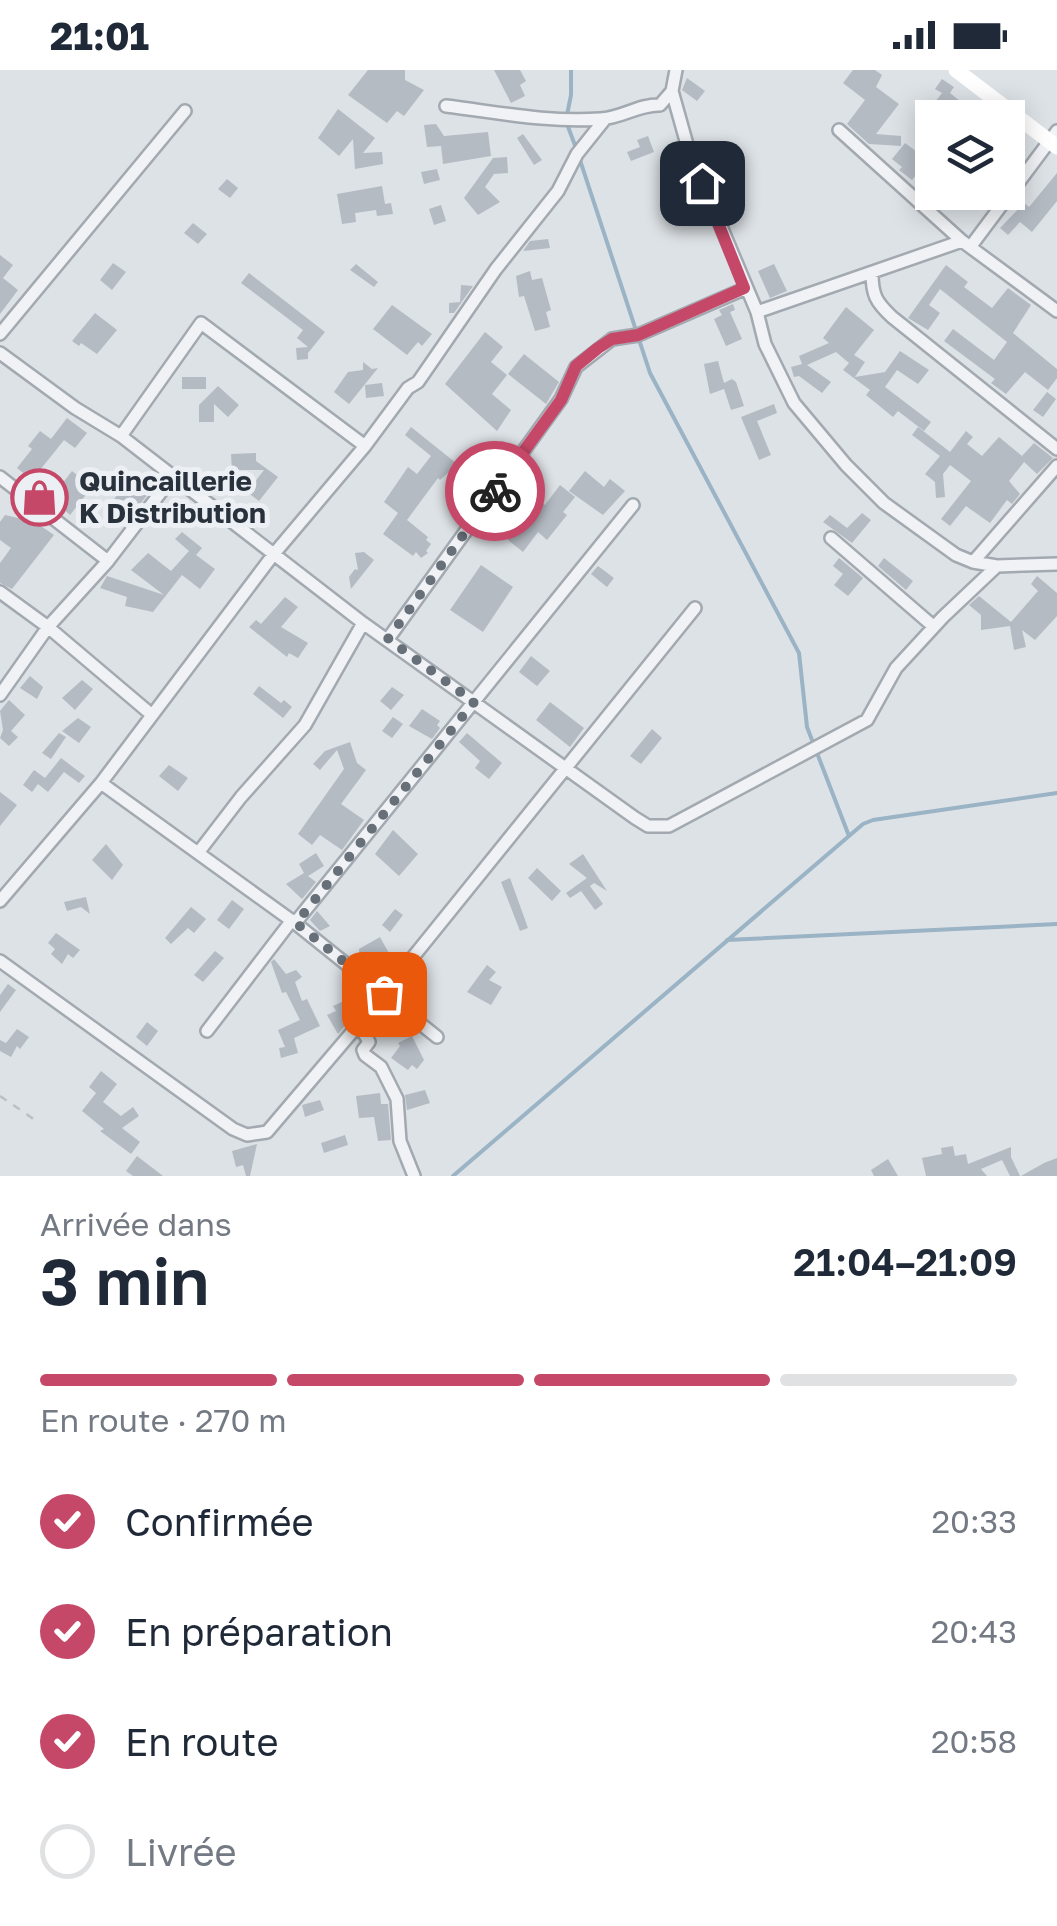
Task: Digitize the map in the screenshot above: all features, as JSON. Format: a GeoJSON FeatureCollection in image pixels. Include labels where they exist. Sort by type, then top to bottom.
{"type":"FeatureCollection","features":[{"type":"Feature","properties":{"kind":"street"},"geometry":{"type":"LineString","coordinates":[[676,70],[672,91],[688,148],[757,312],[780,379],[813,428],[884,503],[956,555],[996,566],[1057,564]]}},
{"type":"Feature","properties":{"kind":"street"},"geometry":{"type":"LineString","coordinates":[[757,312],[967,244],[1054,140],[956,70]]}},
{"type":"Feature","properties":{"kind":"street"},"geometry":{"type":"LineString","coordinates":[[446,106],[566,120],[605,120],[648,104],[660,105],[672,91]]}},
{"type":"Feature","properties":{"kind":"street"},"geometry":{"type":"LineString","coordinates":[[0,334],[185,111]]}},
{"type":"Feature","properties":{"kind":"street"},"geometry":{"type":"LineString","coordinates":[[0,902],[101,783],[273,555],[365,446],[408,388],[418,382],[605,120]]}},
{"type":"Feature","properties":{"kind":"street"},"geometry":{"type":"LineString","coordinates":[[839,130],[967,244],[1057,311]]}},
{"type":"Feature","properties":{"kind":"street"},"geometry":{"type":"LineString","coordinates":[[872,274],[876,302],[1057,449]]}},
{"type":"Feature","properties":{"kind":"street"},"geometry":{"type":"LineString","coordinates":[[388,639],[561,400],[576,366],[612,339],[638,335],[744,288]]}},
{"type":"Feature","properties":{"kind":"street"},"geometry":{"type":"LineString","coordinates":[[121,436],[200,323],[365,446]]}},
{"type":"Feature","properties":{"kind":"street"},"geometry":{"type":"LineString","coordinates":[[0,353],[121,436],[363,623],[648,826],[669,826],[866,720],[896,668],[996,566]]}},
{"type":"Feature","properties":{"kind":"street"},"geometry":{"type":"LineString","coordinates":[[972,562],[1057,466]]}},
{"type":"Feature","properties":{"kind":"street"},"geometry":{"type":"LineString","coordinates":[[0,695],[48,627],[108,561],[174,475]]}},
{"type":"Feature","properties":{"kind":"street"},"geometry":{"type":"LineString","coordinates":[[0,478],[108,561]]}},
{"type":"Feature","properties":{"kind":"street"},"geometry":{"type":"LineString","coordinates":[[207,1031],[633,506]]}},
{"type":"Feature","properties":{"kind":"street"},"geometry":{"type":"LineString","coordinates":[[831,538],[934,626]]}},
{"type":"Feature","properties":{"kind":"street"},"geometry":{"type":"LineString","coordinates":[[0,592],[152,715]]}},
{"type":"Feature","properties":{"kind":"street"},"geometry":{"type":"LineString","coordinates":[[0,961],[220,1122],[246,1134],[268,1132],[696,608]]}},
{"type":"Feature","properties":{"kind":"street"},"geometry":{"type":"LineString","coordinates":[[198,853],[240,797],[305,725],[363,623]]}},
{"type":"Feature","properties":{"kind":"street"},"geometry":{"type":"LineString","coordinates":[[101,783],[294,922],[438,1037]]}},
{"type":"Feature","properties":{"kind":"street"},"geometry":{"type":"LineString","coordinates":[[359,1024],[369,1042],[364,1055],[381,1067],[398,1099],[400,1140],[414,1176]]}},
{"type":"Feature","properties":{"kind":"path"},"geometry":{"type":"LineString","coordinates":[[0,1096],[35,1120]]}},
{"type":"Feature","properties":{"kind":"building"},"geometry":{"type":"Polygon","coordinates":[[[368,70],[405,70],[405,80],[424,90],[404,116],[397,111],[387,123],[348,95],[368,70]]]}},
{"type":"Feature","properties":{"kind":"building"},"geometry":{"type":"Polygon","coordinates":[[[494,70],[520,70],[526,81],[520,85],[525,96],[511,103],[494,70]]]}},
{"type":"Feature","properties":{"kind":"building"},"geometry":{"type":"Polygon","coordinates":[[[853,70],[875,70],[882,75],[876,87],[899,104],[876,134],[901,136],[901,146],[869,144],[847,124],[865,100],[843,83],[853,70]]]}},
{"type":"Feature","properties":{"kind":"building"},"geometry":{"type":"Polygon","coordinates":[[[687,78],[705,91],[697,101],[682,90],[687,78]]]}},
{"type":"Feature","properties":{"kind":"building"},"geometry":{"type":"Polygon","coordinates":[[[942,79],[954,87],[950,93],[959,100],[937,100],[942,93],[935,89],[942,79]]]}},
{"type":"Feature","properties":{"kind":"building"},"geometry":{"type":"Polygon","coordinates":[[[338,109],[375,138],[363,153],[382,152],[383,164],[355,169],[353,139],[339,156],[318,138],[338,109]]]}},
{"type":"Feature","properties":{"kind":"building"},"geometry":{"type":"Polygon","coordinates":[[[436,124],[444,136],[488,132],[491,156],[443,164],[441,146],[427,147],[424,125],[436,124]]]}},
{"type":"Feature","properties":{"kind":"building"},"geometry":{"type":"Polygon","coordinates":[[[523,134],[542,160],[534,165],[517,138],[523,134]]]}},
{"type":"Feature","properties":{"kind":"building"},"geometry":{"type":"Polygon","coordinates":[[[648,136],[654,152],[631,161],[627,152],[640,147],[637,140],[648,136]]]}},
{"type":"Feature","properties":{"kind":"building"},"geometry":{"type":"Polygon","coordinates":[[[905,143],[915,150],[912,180],[899,170],[902,167],[892,159],[905,143]]]}},
{"type":"Feature","properties":{"kind":"building"},"geometry":{"type":"Polygon","coordinates":[[[507,157],[508,173],[494,174],[485,187],[500,202],[478,215],[464,198],[493,158],[507,157]]]}},
{"type":"Feature","properties":{"kind":"building"},"geometry":{"type":"Polygon","coordinates":[[[437,169],[440,180],[424,184],[421,172],[437,169]]]}},
{"type":"Feature","properties":{"kind":"building"},"geometry":{"type":"Polygon","coordinates":[[[1057,173],[1057,201],[1032,232],[1020,222],[1008,235],[1000,228],[1017,210],[1025,210],[1025,204],[1029,207],[1057,173]]]}},
{"type":"Feature","properties":{"kind":"building"},"geometry":{"type":"Polygon","coordinates":[[[227,179],[238,188],[230,198],[218,189],[227,179]]]}},
{"type":"Feature","properties":{"kind":"building"},"geometry":{"type":"Polygon","coordinates":[[[382,186],[385,204],[391,203],[393,214],[377,216],[376,210],[355,213],[356,222],[342,224],[337,194],[382,186]]]}},
{"type":"Feature","properties":{"kind":"building"},"geometry":{"type":"Polygon","coordinates":[[[441,205],[446,221],[434,225],[429,209],[441,205]]]}},
{"type":"Feature","properties":{"kind":"building"},"geometry":{"type":"Polygon","coordinates":[[[193,223],[207,234],[198,244],[184,233],[193,223]]]}},
{"type":"Feature","properties":{"kind":"building"},"geometry":{"type":"Polygon","coordinates":[[[548,239],[550,248],[523,251],[530,241],[548,239]]]}},
{"type":"Feature","properties":{"kind":"building"},"geometry":{"type":"Polygon","coordinates":[[[0,255],[13,265],[3,278],[18,290],[0,314],[0,255]]]}},
{"type":"Feature","properties":{"kind":"building"},"geometry":{"type":"Polygon","coordinates":[[[113,263],[126,272],[112,290],[100,280],[113,263]]]}},
{"type":"Feature","properties":{"kind":"building"},"geometry":{"type":"Polygon","coordinates":[[[356,264],[378,282],[374,287],[350,270],[356,264]]]}},
{"type":"Feature","properties":{"kind":"building"},"geometry":{"type":"Polygon","coordinates":[[[774,264],[787,291],[770,298],[758,271],[774,264]]]}},
{"type":"Feature","properties":{"kind":"building"},"geometry":{"type":"Polygon","coordinates":[[[946,265],[968,282],[964,287],[992,308],[1008,288],[1031,305],[1013,333],[1057,369],[1057,378],[1048,390],[1025,372],[1006,394],[991,383],[995,379],[944,341],[953,329],[994,360],[1007,342],[940,289],[929,305],[940,313],[928,330],[908,318],[946,265]]]}},
{"type":"Feature","properties":{"kind":"building"},"geometry":{"type":"Polygon","coordinates":[[[530,271],[532,280],[542,278],[551,310],[546,312],[550,327],[535,331],[524,296],[519,297],[516,276],[530,271]]]}},
{"type":"Feature","properties":{"kind":"building"},"geometry":{"type":"Polygon","coordinates":[[[249,273],[325,332],[308,353],[308,359],[297,360],[296,348],[308,347],[297,338],[303,330],[241,283],[249,273]]]}},
{"type":"Feature","properties":{"kind":"building"},"geometry":{"type":"Polygon","coordinates":[[[461,285],[473,286],[454,313],[449,313],[449,303],[460,302],[461,285]]]}},
{"type":"Feature","properties":{"kind":"building"},"geometry":{"type":"Polygon","coordinates":[[[733,304],[735,310],[730,312],[742,339],[726,346],[714,319],[722,315],[719,310],[733,304]]]}},
{"type":"Feature","properties":{"kind":"building"},"geometry":{"type":"Polygon","coordinates":[[[392,305],[432,334],[407,355],[373,329],[392,305]]]}},
{"type":"Feature","properties":{"kind":"building"},"geometry":{"type":"Polygon","coordinates":[[[846,307],[874,330],[854,355],[865,362],[855,377],[885,372],[900,351],[929,370],[918,384],[897,370],[885,387],[931,422],[924,431],[898,411],[893,417],[866,395],[870,390],[843,370],[849,363],[836,352],[807,365],[831,382],[822,393],[799,376],[794,377],[791,367],[802,364],[799,356],[829,343],[823,338],[846,307]]]}},
{"type":"Feature","properties":{"kind":"building"},"geometry":{"type":"Polygon","coordinates":[[[95,313],[117,330],[97,354],[72,341],[95,313]]]}},
{"type":"Feature","properties":{"kind":"building"},"geometry":{"type":"Polygon","coordinates":[[[485,332],[503,347],[491,362],[507,375],[492,394],[511,410],[497,431],[445,384],[485,332]]]}},
{"type":"Feature","properties":{"kind":"building"},"geometry":{"type":"Polygon","coordinates":[[[524,354],[559,382],[546,404],[508,374],[524,354]]]}},
{"type":"Feature","properties":{"kind":"building"},"geometry":{"type":"Polygon","coordinates":[[[718,361],[724,383],[732,379],[736,382],[744,406],[731,410],[724,389],[710,394],[704,364],[718,361]]]}},
{"type":"Feature","properties":{"kind":"building"},"geometry":{"type":"Polygon","coordinates":[[[363,362],[372,369],[378,368],[349,404],[334,392],[348,372],[363,370],[363,362]]]}},
{"type":"Feature","properties":{"kind":"building"},"geometry":{"type":"Polygon","coordinates":[[[182,377],[206,377],[206,389],[182,389],[182,377]]]}},
{"type":"Feature","properties":{"kind":"building"},"geometry":{"type":"Polygon","coordinates":[[[382,383],[384,396],[366,398],[365,385],[382,383]]]}},
{"type":"Feature","properties":{"kind":"building"},"geometry":{"type":"Polygon","coordinates":[[[218,386],[239,405],[228,417],[214,404],[214,422],[199,422],[199,405],[218,386]]]}},
{"type":"Feature","properties":{"kind":"building"},"geometry":{"type":"Polygon","coordinates":[[[1047,392],[1056,399],[1043,417],[1033,410],[1047,392]]]}},
{"type":"Feature","properties":{"kind":"building"},"geometry":{"type":"Polygon","coordinates":[[[774,404],[777,413],[757,421],[771,455],[759,460],[741,417],[774,404]]]}},
{"type":"Feature","properties":{"kind":"building"},"geometry":{"type":"Polygon","coordinates":[[[67,418],[87,433],[75,448],[64,440],[32,480],[17,468],[32,449],[28,446],[40,431],[51,439],[67,418]]]}},
{"type":"Feature","properties":{"kind":"building"},"geometry":{"type":"Polygon","coordinates":[[[411,427],[466,471],[460,479],[450,471],[438,478],[407,520],[431,544],[421,558],[383,534],[398,513],[384,502],[408,467],[417,474],[431,456],[405,435],[411,427]]]}},
{"type":"Feature","properties":{"kind":"building"},"geometry":{"type":"Polygon","coordinates":[[[918,427],[950,452],[966,431],[973,437],[967,444],[982,456],[999,437],[1022,456],[1034,443],[1053,458],[1037,474],[1024,462],[1009,481],[1020,494],[1012,504],[1007,500],[990,523],[966,506],[950,526],[941,519],[971,481],[950,465],[943,474],[945,497],[936,498],[935,482],[925,474],[940,456],[912,435],[918,427]]]}},
{"type":"Feature","properties":{"kind":"building"},"geometry":{"type":"Polygon","coordinates":[[[256,453],[256,461],[278,477],[259,501],[247,492],[264,470],[232,470],[231,454],[256,453]]]}},
{"type":"Feature","properties":{"kind":"building"},"geometry":{"type":"Polygon","coordinates":[[[72,471],[92,487],[70,515],[51,498],[72,471]]]}},
{"type":"Feature","properties":{"kind":"building"},"geometry":{"type":"Polygon","coordinates":[[[585,471],[604,487],[610,479],[625,491],[603,515],[569,491],[585,471]]]}},
{"type":"Feature","properties":{"kind":"building"},"geometry":{"type":"Polygon","coordinates":[[[133,475],[152,489],[129,518],[111,503],[133,475]]]}},
{"type":"Feature","properties":{"kind":"building"},"geometry":{"type":"Polygon","coordinates":[[[560,485],[575,497],[563,512],[567,515],[547,540],[538,532],[523,552],[508,540],[560,485]]]}},
{"type":"Feature","properties":{"kind":"building"},"geometry":{"type":"Polygon","coordinates":[[[22,513],[54,535],[12,589],[0,583],[0,563],[11,548],[0,540],[0,522],[5,515],[18,518],[22,513]]]}},
{"type":"Feature","properties":{"kind":"building"},"geometry":{"type":"Polygon","coordinates":[[[862,513],[871,520],[852,543],[823,522],[830,515],[847,528],[862,513]]]}},
{"type":"Feature","properties":{"kind":"building"},"geometry":{"type":"Polygon","coordinates":[[[182,532],[202,548],[196,555],[215,569],[200,589],[182,575],[153,612],[125,606],[127,597],[100,588],[107,576],[164,595],[131,570],[148,553],[171,571],[189,551],[175,539],[182,532]]]}},
{"type":"Feature","properties":{"kind":"building"},"geometry":{"type":"Polygon","coordinates":[[[364,552],[374,560],[351,589],[349,577],[358,570],[355,553],[364,552]]]}},
{"type":"Feature","properties":{"kind":"building"},"geometry":{"type":"Polygon","coordinates":[[[839,558],[863,578],[848,596],[834,585],[843,574],[833,566],[839,558]]]}},
{"type":"Feature","properties":{"kind":"building"},"geometry":{"type":"Polygon","coordinates":[[[884,558],[913,581],[906,590],[878,566],[884,558]]]}},
{"type":"Feature","properties":{"kind":"building"},"geometry":{"type":"Polygon","coordinates":[[[481,565],[513,587],[483,632],[450,610],[481,565]]]}},
{"type":"Feature","properties":{"kind":"building"},"geometry":{"type":"Polygon","coordinates":[[[598,566],[614,578],[607,587],[591,574],[598,566]]]}},
{"type":"Feature","properties":{"kind":"building"},"geometry":{"type":"Polygon","coordinates":[[[1037,576],[1057,593],[1057,616],[1035,640],[1022,630],[1026,647],[1014,650],[1010,626],[981,630],[981,615],[969,605],[979,596],[1011,622],[1038,591],[1031,584],[1037,576]]]}},
{"type":"Feature","properties":{"kind":"building"},"geometry":{"type":"Polygon","coordinates":[[[285,597],[298,607],[281,627],[308,643],[298,658],[289,653],[287,657],[249,627],[256,620],[261,624],[285,597]]]}},
{"type":"Feature","properties":{"kind":"building"},"geometry":{"type":"Polygon","coordinates":[[[531,656],[550,671],[537,686],[519,672],[531,656]]]}},
{"type":"Feature","properties":{"kind":"building"},"geometry":{"type":"Polygon","coordinates":[[[30,676],[43,687],[37,699],[20,688],[30,676]]]}},
{"type":"Feature","properties":{"kind":"building"},"geometry":{"type":"Polygon","coordinates":[[[82,680],[93,689],[75,710],[62,698],[82,680]]]}},
{"type":"Feature","properties":{"kind":"building"},"geometry":{"type":"Polygon","coordinates":[[[259,686],[292,707],[283,718],[253,694],[259,686]]]}},
{"type":"Feature","properties":{"kind":"building"},"geometry":{"type":"Polygon","coordinates":[[[392,687],[404,695],[391,710],[380,701],[392,687]]]}},
{"type":"Feature","properties":{"kind":"building"},"geometry":{"type":"Polygon","coordinates":[[[9,700],[25,715],[11,731],[18,737],[9,746],[0,738],[0,711],[9,700]]]}},
{"type":"Feature","properties":{"kind":"building"},"geometry":{"type":"Polygon","coordinates":[[[550,702],[584,728],[570,747],[536,720],[550,702]]]}},
{"type":"Feature","properties":{"kind":"building"},"geometry":{"type":"Polygon","coordinates":[[[422,709],[440,721],[432,739],[409,726],[422,709]]]}},
{"type":"Feature","properties":{"kind":"building"},"geometry":{"type":"Polygon","coordinates":[[[393,717],[403,724],[392,738],[382,731],[393,717]]]}},
{"type":"Feature","properties":{"kind":"building"},"geometry":{"type":"Polygon","coordinates":[[[78,718],[91,727],[79,743],[62,731],[78,718]]]}},
{"type":"Feature","properties":{"kind":"building"},"geometry":{"type":"Polygon","coordinates":[[[652,729],[662,738],[641,764],[630,756],[652,729]]]}},
{"type":"Feature","properties":{"kind":"building"},"geometry":{"type":"Polygon","coordinates":[[[59,733],[66,737],[51,759],[42,753],[59,733]]]}},
{"type":"Feature","properties":{"kind":"building"},"geometry":{"type":"Polygon","coordinates":[[[467,733],[502,763],[489,779],[475,768],[480,761],[459,742],[467,733]]]}},
{"type":"Feature","properties":{"kind":"building"},"geometry":{"type":"Polygon","coordinates":[[[350,742],[357,763],[366,770],[341,804],[364,820],[342,850],[320,835],[312,845],[298,834],[344,769],[337,750],[320,770],[313,764],[325,751],[350,742]]]}},
{"type":"Feature","properties":{"kind":"building"},"geometry":{"type":"Polygon","coordinates":[[[61,758],[85,776],[79,783],[64,772],[48,792],[38,784],[32,792],[23,785],[34,770],[45,778],[61,758]]]}},
{"type":"Feature","properties":{"kind":"building"},"geometry":{"type":"Polygon","coordinates":[[[169,765],[188,778],[178,791],[159,776],[169,765]]]}},
{"type":"Feature","properties":{"kind":"building"},"geometry":{"type":"Polygon","coordinates":[[[0,792],[17,805],[0,826],[0,792]]]}},
{"type":"Feature","properties":{"kind":"building"},"geometry":{"type":"Polygon","coordinates":[[[393,830],[418,854],[399,876],[375,854],[393,830]]]}},
{"type":"Feature","properties":{"kind":"building"},"geometry":{"type":"Polygon","coordinates":[[[106,844],[123,865],[112,880],[92,860],[106,844]]]}},
{"type":"Feature","properties":{"kind":"building"},"geometry":{"type":"Polygon","coordinates":[[[316,853],[324,866],[308,876],[316,882],[302,899],[286,884],[304,873],[299,864],[316,853]]]}},
{"type":"Feature","properties":{"kind":"building"},"geometry":{"type":"Polygon","coordinates":[[[583,854],[607,891],[594,883],[590,886],[603,904],[595,910],[581,891],[570,898],[566,893],[587,878],[569,864],[583,854]]]}},
{"type":"Feature","properties":{"kind":"building"},"geometry":{"type":"Polygon","coordinates":[[[537,868],[561,891],[552,901],[528,878],[537,868]]]}},
{"type":"Feature","properties":{"kind":"building"},"geometry":{"type":"Polygon","coordinates":[[[510,878],[528,928],[520,931],[501,882],[510,878]]]}},
{"type":"Feature","properties":{"kind":"building"},"geometry":{"type":"Polygon","coordinates":[[[86,897],[90,914],[81,907],[67,911],[64,902],[86,897]]]}},
{"type":"Feature","properties":{"kind":"building"},"geometry":{"type":"Polygon","coordinates":[[[232,900],[244,909],[229,929],[217,920],[232,900]]]}},
{"type":"Feature","properties":{"kind":"building"},"geometry":{"type":"Polygon","coordinates":[[[191,907],[206,919],[194,933],[188,928],[171,944],[165,938],[191,907]]]}},
{"type":"Feature","properties":{"kind":"building"},"geometry":{"type":"Polygon","coordinates":[[[395,909],[403,915],[390,932],[382,925],[395,909]]]}},
{"type":"Feature","properties":{"kind":"building"},"geometry":{"type":"Polygon","coordinates":[[[317,911],[330,926],[320,931],[310,920],[317,911]]]}},
{"type":"Feature","properties":{"kind":"building"},"geometry":{"type":"Polygon","coordinates":[[[56,933],[80,950],[73,958],[68,954],[62,964],[51,954],[55,949],[48,943],[56,933]]]}},
{"type":"Feature","properties":{"kind":"building"},"geometry":{"type":"Polygon","coordinates":[[[380,937],[391,957],[370,968],[367,963],[360,964],[359,949],[380,937]]]}},
{"type":"Feature","properties":{"kind":"building"},"geometry":{"type":"Polygon","coordinates":[[[215,951],[224,958],[203,982],[194,975],[215,951]]]}},
{"type":"Feature","properties":{"kind":"building"},"geometry":{"type":"Polygon","coordinates":[[[274,959],[286,974],[296,970],[302,977],[295,982],[302,1001],[307,999],[320,1026],[294,1038],[298,1053],[281,1058],[279,1048],[285,1047],[278,1030],[300,1020],[286,992],[282,993],[271,962],[274,959]]]}},
{"type":"Feature","properties":{"kind":"building"},"geometry":{"type":"Polygon","coordinates":[[[487,965],[496,972],[489,980],[502,987],[491,1005],[467,992],[487,965]]]}},
{"type":"Feature","properties":{"kind":"building"},"geometry":{"type":"Polygon","coordinates":[[[8,984],[16,990],[0,1012],[0,995],[8,984]]]}},
{"type":"Feature","properties":{"kind":"building"},"geometry":{"type":"Polygon","coordinates":[[[344,1001],[352,1017],[338,1034],[327,1015],[336,1011],[333,1006],[344,1001]]]}},
{"type":"Feature","properties":{"kind":"building"},"geometry":{"type":"Polygon","coordinates":[[[147,1022],[158,1031],[147,1046],[136,1037],[147,1022]]]}},
{"type":"Feature","properties":{"kind":"building"},"geometry":{"type":"Polygon","coordinates":[[[17,1029],[29,1037],[11,1057],[0,1051],[0,1040],[6,1043],[17,1029]]]}},
{"type":"Feature","properties":{"kind":"building"},"geometry":{"type":"Polygon","coordinates":[[[412,1036],[424,1060],[417,1069],[412,1065],[408,1070],[391,1058],[400,1046],[398,1043],[412,1036]]]}},
{"type":"Feature","properties":{"kind":"building"},"geometry":{"type":"Polygon","coordinates":[[[101,1071],[117,1084],[103,1102],[121,1116],[133,1107],[139,1116],[122,1128],[140,1142],[131,1154],[100,1131],[104,1129],[82,1111],[96,1093],[89,1087],[101,1071]]]}},
{"type":"Feature","properties":{"kind":"building"},"geometry":{"type":"Polygon","coordinates":[[[425,1090],[430,1103],[407,1110],[405,1095],[425,1090]]]}},
{"type":"Feature","properties":{"kind":"building"},"geometry":{"type":"Polygon","coordinates":[[[380,1093],[381,1104],[388,1104],[391,1140],[378,1141],[374,1117],[359,1118],[356,1096],[380,1093]]]}},
{"type":"Feature","properties":{"kind":"building"},"geometry":{"type":"Polygon","coordinates":[[[320,1100],[324,1110],[305,1117],[302,1105],[320,1100]]]}},
{"type":"Feature","properties":{"kind":"building"},"geometry":{"type":"Polygon","coordinates":[[[345,1135],[348,1145],[324,1153],[321,1143],[345,1135]]]}},
{"type":"Feature","properties":{"kind":"building"},"geometry":{"type":"Polygon","coordinates":[[[257,1144],[250,1176],[246,1176],[243,1165],[236,1167],[232,1151],[257,1144]]]}},
{"type":"Feature","properties":{"kind":"building"},"geometry":{"type":"Polygon","coordinates":[[[953,1146],[955,1156],[966,1154],[968,1164],[1011,1147],[1020,1176],[1010,1176],[1002,1160],[981,1169],[987,1176],[926,1176],[922,1158],[942,1154],[941,1148],[953,1146]]]}},
{"type":"Feature","properties":{"kind":"building"},"geometry":{"type":"Polygon","coordinates":[[[137,1156],[163,1176],[133,1176],[126,1171],[137,1156]]]}},
{"type":"Feature","properties":{"kind":"building"},"geometry":{"type":"Polygon","coordinates":[[[1057,1158],[1057,1176],[1021,1176],[1044,1163],[1057,1158]]]}},
{"type":"Feature","properties":{"kind":"building"},"geometry":{"type":"Polygon","coordinates":[[[888,1159],[898,1176],[874,1176],[871,1170],[888,1159]]]}},
{"type":"Feature","properties":{"kind":"waterway"},"geometry":{"type":"LineString","coordinates":[[567,115],[571,70]]}},
{"type":"Feature","properties":{"kind":"waterway"},"geometry":{"type":"LineString","coordinates":[[567,124],[576,148]]}},
{"type":"Feature","properties":{"kind":"waterway"},"geometry":{"type":"LineString","coordinates":[[579,157],[650,373],[799,653],[807,727],[849,836]]}},
{"type":"Feature","properties":{"kind":"waterway"},"geometry":{"type":"LineString","coordinates":[[453,1176],[863,824],[1057,793]]}},
{"type":"Feature","properties":{"kind":"waterway"},"geometry":{"type":"LineString","coordinates":[[727,940],[1057,924]]}},
{"type":"Feature","properties":{"kind":"way so far"},"geometry":{"type":"LineString","coordinates":[[384,994],[296,923],[474,702],[388,639],[495,491]]}},
{"type":"Feature","properties":{"kind":"place","name":"Quincaillerie K Distribution"},"geometry":{"type":"Point","coordinates":[40,497]}},
{"type":"Feature","properties":{"kind":"route"},"geometry":{"type":"LineString","coordinates":[[495,491],[561,400],[576,366],[598,348],[612,339],[638,335],[744,288],[702,183]]}}]}
